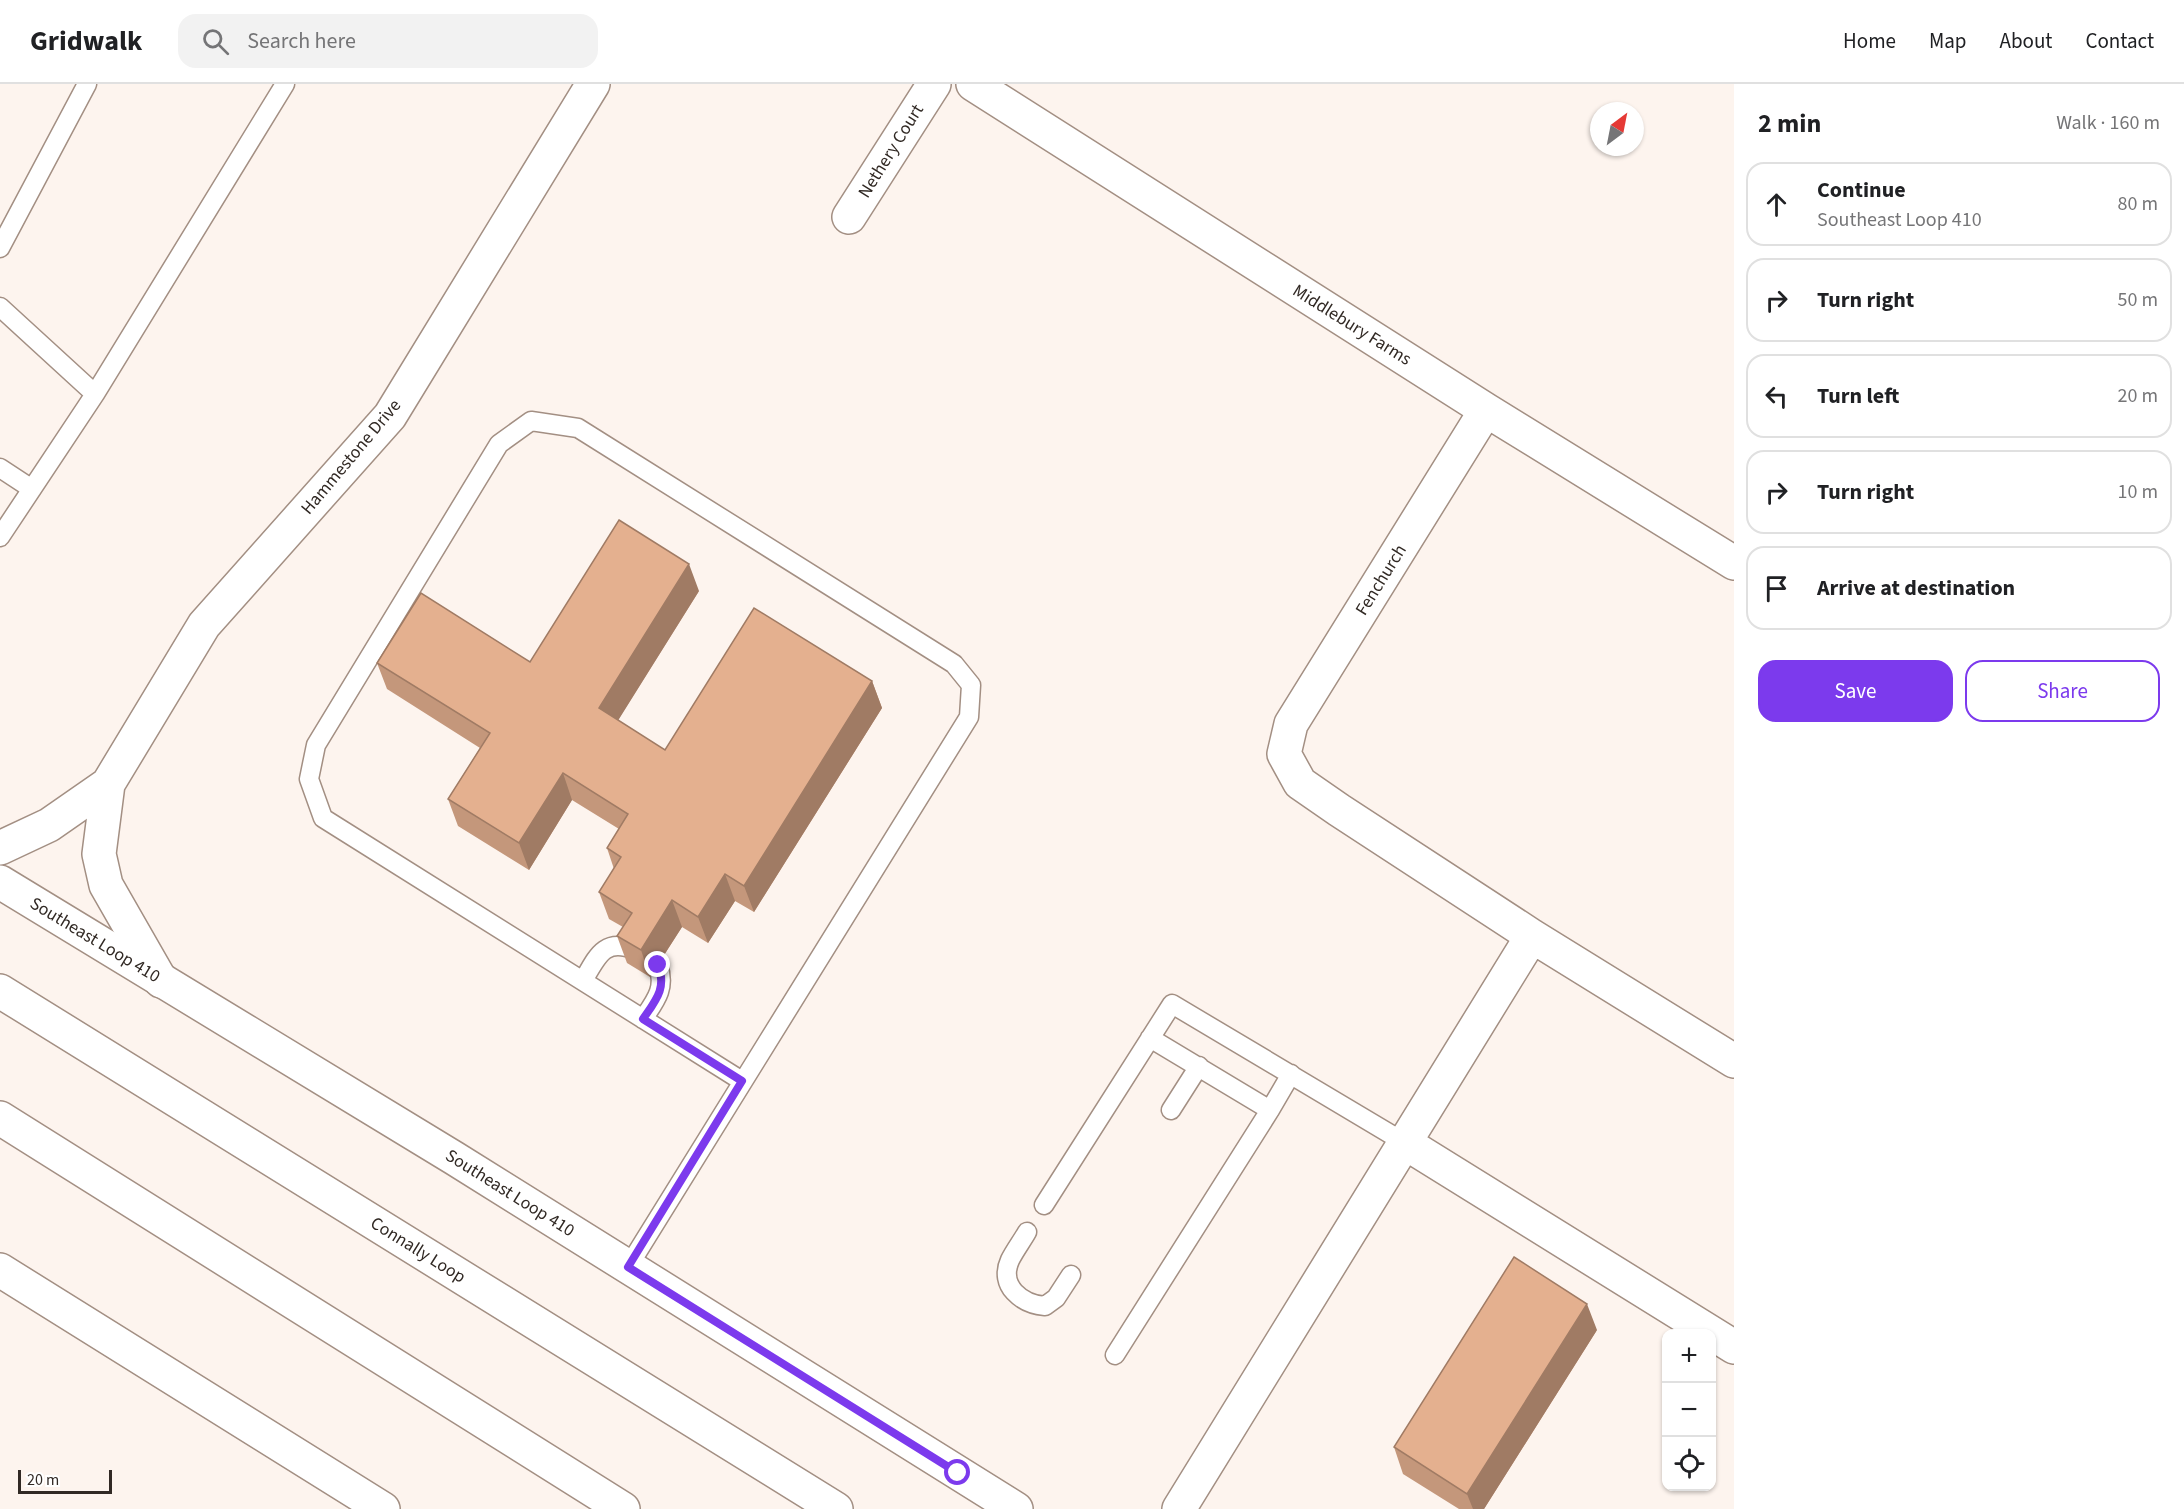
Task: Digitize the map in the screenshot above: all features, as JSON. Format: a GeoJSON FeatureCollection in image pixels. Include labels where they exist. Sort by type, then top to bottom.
{"type":"FeatureCollection","features":[{"type":"Feature","properties":{"kind":"main road","name":"Hammestone Drive"},"geometry":{"type":"LineString","coordinates":[[161,981],[106,885],[99,854],[108,784],[204,625],[390,416],[593,84]]}},
{"type":"Feature","properties":{"kind":"main road","name":"Nethery Court"},"geometry":{"type":"LineString","coordinates":[[849,218],[934,84]]}},
{"type":"Feature","properties":{"kind":"main road","name":"Middlebury Farms"},"geometry":{"type":"LineString","coordinates":[[973,84],[1486,410],[1734,563]]}},
{"type":"Feature","properties":{"kind":"main road","name":"Fenchurch"},"geometry":{"type":"LineString","coordinates":[[1486,410],[1292,724],[1284,754],[1300,783],[1532,936]]}},
{"type":"Feature","properties":{"kind":"main road","name":"Hammestone Drive"},"geometry":{"type":"LineString","coordinates":[[0,848],[49,825],[108,784]]}},
{"type":"Feature","properties":{"kind":"main road","name":"Southeast Loop 410"},"geometry":{"type":"LineString","coordinates":[[0,882],[628,1267],[1017,1509]]}},
{"type":"Feature","properties":{"kind":"main road"},"geometry":{"type":"LineString","coordinates":[[1179,1509],[1407,1143],[1532,936],[1734,1061]]}},
{"type":"Feature","properties":{"kind":"main road","name":"Connally Loop"},"geometry":{"type":"LineString","coordinates":[[0,991],[836,1509]]}},
{"type":"Feature","properties":{"kind":"main road"},"geometry":{"type":"LineString","coordinates":[[0,1118],[623,1509]]}},
{"type":"Feature","properties":{"kind":"main road"},"geometry":{"type":"LineString","coordinates":[[1407,1143],[1734,1347]]}},
{"type":"Feature","properties":{"kind":"main road"},"geometry":{"type":"LineString","coordinates":[[0,1270],[383,1509]]}},
{"type":"Feature","properties":{"kind":"lane"},"geometry":{"type":"LineString","coordinates":[[0,248],[87,84]]}},
{"type":"Feature","properties":{"kind":"lane"},"geometry":{"type":"LineString","coordinates":[[0,537],[95,394],[285,84]]}},
{"type":"Feature","properties":{"kind":"lane"},"geometry":{"type":"LineString","coordinates":[[0,307],[95,394]]}},
{"type":"Feature","properties":{"kind":"lane"},"geometry":{"type":"LineString","coordinates":[[628,1267],[969,717],[971,685],[954,664],[578,428],[531,421],[499,444],[316,746],[309,779],[323,818],[742,1081]]}},
{"type":"Feature","properties":{"kind":"lane"},"geometry":{"type":"LineString","coordinates":[[0,468],[32,489]]}},
{"type":"Feature","properties":{"kind":"lane"},"geometry":{"type":"LineString","coordinates":[[583,981],[598,954],[611,945],[624,945],[635,950]]}},
{"type":"Feature","properties":{"kind":"lane"},"geometry":{"type":"LineString","coordinates":[[643,1019],[661,993],[663,978],[658,965]]}},
{"type":"Feature","properties":{"kind":"lane"},"geometry":{"type":"LineString","coordinates":[[1044,1205],[1172,1004],[1407,1143]]}},
{"type":"Feature","properties":{"kind":"lane"},"geometry":{"type":"LineString","coordinates":[[1150,1038],[1270,1110]]}},
{"type":"Feature","properties":{"kind":"lane"},"geometry":{"type":"LineString","coordinates":[[1171,1110],[1199,1066]]}},
{"type":"Feature","properties":{"kind":"lane"},"geometry":{"type":"LineString","coordinates":[[1115,1355],[1291,1074]]}},
{"type":"Feature","properties":{"kind":"lane"},"geometry":{"type":"LineString","coordinates":[[1027,1232],[1009,1262],[1007,1277],[1016,1296],[1029,1305],[1045,1306],[1056,1298],[1071,1275]]}},
{"type":"Feature","properties":{"kind":"building"},"geometry":{"type":"Polygon","coordinates":[[[619,520],[689,564],[599,708],[665,750],[754,608],[872,681],[744,886],[725,874],[698,917],[672,900],[641,950],[617,936],[632,913],[599,892],[621,857],[607,848],[628,814],[563,773],[519,843],[448,799],[490,733],[377,663],[421,593],[530,662],[619,520]]]}},
{"type":"Feature","properties":{"kind":"building"},"geometry":{"type":"Polygon","coordinates":[[[1514,1257],[1587,1304],[1467,1494],[1394,1447],[1514,1257]]]}},
{"type":"Feature","properties":{"kind":"route"},"geometry":{"type":"LineString","coordinates":[[658,965],[663,978],[661,993],[643,1019],[742,1081],[628,1267],[958,1473]]}}]}
